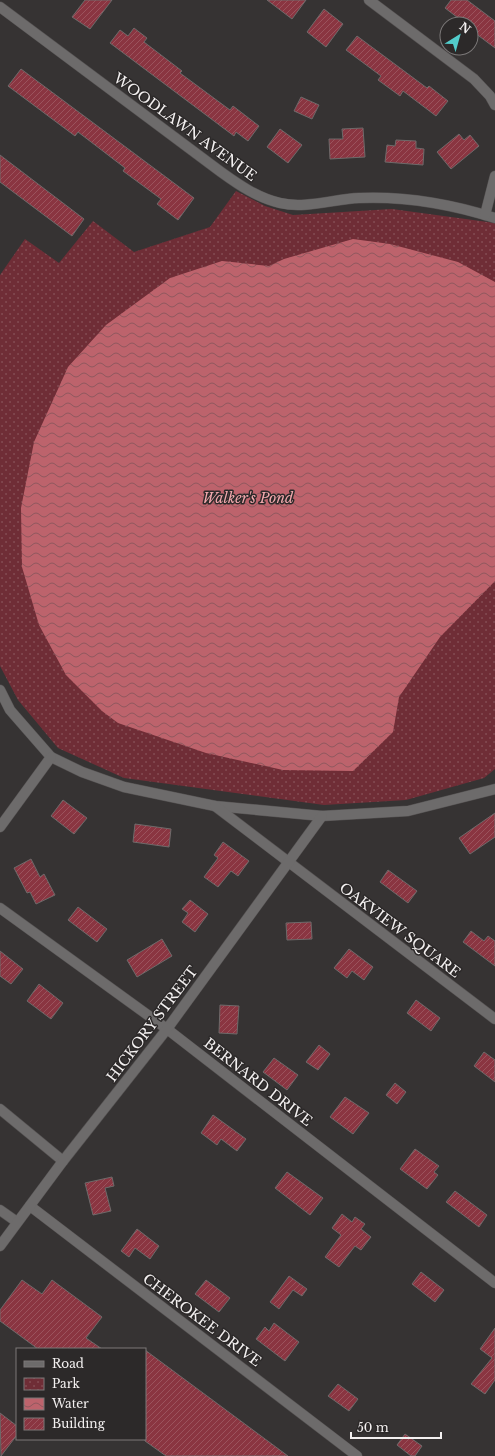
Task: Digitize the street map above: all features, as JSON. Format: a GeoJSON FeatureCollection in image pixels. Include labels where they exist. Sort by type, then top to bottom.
{"type":"FeatureCollection","features":[{"type":"Feature","properties":{"kind":"street"},"geometry":{"type":"LineString","coordinates":[[369,0],[474,80],[490,96],[495,105]]}},
{"type":"Feature","properties":{"kind":"street","name":"WOODLAWN AVENUE"},"geometry":{"type":"LineString","coordinates":[[0,7],[243,188],[263,198],[281,204],[298,204],[360,198],[420,200],[490,216]]}},
{"type":"Feature","properties":{"kind":"street"},"geometry":{"type":"LineString","coordinates":[[490,216],[495,176]]}},
{"type":"Feature","properties":{"kind":"street"},"geometry":{"type":"LineString","coordinates":[[0,690],[10,710],[51,757],[82,772],[124,787],[215,806],[322,816],[408,811],[495,789]]}},
{"type":"Feature","properties":{"kind":"street"},"geometry":{"type":"LineString","coordinates":[[0,827],[51,757]]}},
{"type":"Feature","properties":{"kind":"street","name":"OAKVIEW SQUARE"},"geometry":{"type":"LineString","coordinates":[[215,806],[495,1019]]}},
{"type":"Feature","properties":{"kind":"street","name":"HICKORY STREET"},"geometry":{"type":"LineString","coordinates":[[0,1246],[62,1161],[167,1029],[322,816]]}},
{"type":"Feature","properties":{"kind":"street","name":"BERNARD DRIVE"},"geometry":{"type":"LineString","coordinates":[[0,908],[167,1029],[495,1283]]}},
{"type":"Feature","properties":{"kind":"street"},"geometry":{"type":"LineString","coordinates":[[0,1109],[62,1161]]}},
{"type":"Feature","properties":{"kind":"street","name":"CHEROKEE DRIVE"},"geometry":{"type":"LineString","coordinates":[[30,1206],[357,1456]]}},
{"type":"Feature","properties":{"kind":"street"},"geometry":{"type":"LineString","coordinates":[[0,1210],[17,1222]]}},
{"type":"Feature","properties":{"kind":"green space","name":"Walker's Pond"},"geometry":{"type":"Polygon","coordinates":[[[236,191],[265,206],[293,215],[392,209],[495,223],[495,769],[484,778],[406,800],[324,805],[124,778],[58,748],[18,700],[0,666],[0,275],[25,239],[59,263],[93,221],[134,252],[210,227],[236,191]]]}},
{"type":"Feature","properties":{"kind":"water","name":"Walker's Pond"},"geometry":{"type":"Polygon","coordinates":[[[353,239],[390,244],[458,262],[495,282],[495,581],[440,637],[399,697],[393,732],[353,771],[283,770],[206,753],[118,723],[102,711],[66,675],[39,625],[22,567],[21,508],[34,442],[68,367],[106,325],[170,278],[222,261],[269,266],[284,259],[353,239]]]}},
{"type":"Feature","properties":{"kind":"building"},"geometry":{"type":"Polygon","coordinates":[[[85,0],[112,0],[90,29],[72,17],[85,0]]]}},
{"type":"Feature","properties":{"kind":"building"},"geometry":{"type":"Polygon","coordinates":[[[267,0],[306,0],[292,19],[267,0]]]}},
{"type":"Feature","properties":{"kind":"building"},"geometry":{"type":"Polygon","coordinates":[[[451,0],[467,0],[495,21],[495,48],[479,36],[479,16],[456,16],[445,8],[451,0]]]}},
{"type":"Feature","properties":{"kind":"building"},"geometry":{"type":"Polygon","coordinates":[[[324,9],[343,24],[326,47],[307,32],[324,9]]]}},
{"type":"Feature","properties":{"kind":"building"},"geometry":{"type":"Polygon","coordinates":[[[134,28],[147,38],[144,42],[182,71],[180,73],[230,110],[233,106],[259,126],[248,141],[236,132],[234,136],[110,43],[120,30],[128,36],[134,28]]]}},
{"type":"Feature","properties":{"kind":"building"},"geometry":{"type":"Polygon","coordinates":[[[357,36],[427,88],[429,86],[448,101],[436,116],[403,91],[400,96],[378,80],[381,76],[346,50],[357,36]]]}},
{"type":"Feature","properties":{"kind":"building"},"geometry":{"type":"Polygon","coordinates":[[[21,69],[194,198],[178,220],[157,204],[161,199],[123,171],[125,168],[78,132],[75,136],[8,86],[21,69]]]}},
{"type":"Feature","properties":{"kind":"building"},"geometry":{"type":"Polygon","coordinates":[[[301,97],[319,105],[312,119],[294,111],[301,97]]]}},
{"type":"Feature","properties":{"kind":"building"},"geometry":{"type":"Polygon","coordinates":[[[363,128],[365,157],[330,159],[329,139],[343,139],[342,129],[363,128]]]}},
{"type":"Feature","properties":{"kind":"building"},"geometry":{"type":"Polygon","coordinates":[[[280,129],[302,145],[288,163],[267,147],[280,129]]]}},
{"type":"Feature","properties":{"kind":"building"},"geometry":{"type":"Polygon","coordinates":[[[459,134],[464,140],[470,135],[479,146],[451,169],[437,152],[459,134]]]}},
{"type":"Feature","properties":{"kind":"building"},"geometry":{"type":"Polygon","coordinates":[[[396,140],[416,141],[416,148],[424,149],[423,165],[385,162],[387,145],[395,146],[396,140]]]}},
{"type":"Feature","properties":{"kind":"building"},"geometry":{"type":"Polygon","coordinates":[[[0,155],[84,219],[72,236],[0,182],[0,155]]]}},
{"type":"Feature","properties":{"kind":"building"},"geometry":{"type":"Polygon","coordinates":[[[63,800],[87,818],[74,834],[51,816],[63,800]]]}},
{"type":"Feature","properties":{"kind":"building"},"geometry":{"type":"Polygon","coordinates":[[[495,813],[495,837],[470,854],[459,838],[495,813]]]}},
{"type":"Feature","properties":{"kind":"building"},"geometry":{"type":"Polygon","coordinates":[[[135,824],[171,829],[169,847],[133,842],[135,824]]]}},
{"type":"Feature","properties":{"kind":"building"},"geometry":{"type":"Polygon","coordinates":[[[223,842],[249,861],[238,876],[231,871],[218,887],[204,877],[218,858],[214,855],[223,842]]]}},
{"type":"Feature","properties":{"kind":"building"},"geometry":{"type":"Polygon","coordinates":[[[31,859],[40,877],[44,874],[55,895],[36,904],[30,892],[27,893],[14,868],[31,859]]]}},
{"type":"Feature","properties":{"kind":"building"},"geometry":{"type":"Polygon","coordinates":[[[388,870],[417,891],[408,903],[380,882],[388,870]]]}},
{"type":"Feature","properties":{"kind":"building"},"geometry":{"type":"Polygon","coordinates":[[[190,900],[208,914],[195,932],[182,922],[188,913],[182,909],[190,900]]]}},
{"type":"Feature","properties":{"kind":"building"},"geometry":{"type":"Polygon","coordinates":[[[78,907],[107,929],[97,942],[68,920],[78,907]]]}},
{"type":"Feature","properties":{"kind":"building"},"geometry":{"type":"Polygon","coordinates":[[[311,922],[312,939],[287,940],[286,923],[311,922]]]}},
{"type":"Feature","properties":{"kind":"building"},"geometry":{"type":"Polygon","coordinates":[[[471,931],[484,941],[488,936],[495,941],[495,966],[463,942],[471,931]]]}},
{"type":"Feature","properties":{"kind":"building"},"geometry":{"type":"Polygon","coordinates":[[[162,939],[172,956],[137,977],[127,960],[162,939]]]}},
{"type":"Feature","properties":{"kind":"building"},"geometry":{"type":"Polygon","coordinates":[[[349,949],[373,967],[364,980],[352,971],[347,978],[334,968],[349,949]]]}},
{"type":"Feature","properties":{"kind":"building"},"geometry":{"type":"Polygon","coordinates":[[[0,951],[23,969],[11,984],[0,976],[0,951]]]}},
{"type":"Feature","properties":{"kind":"building"},"geometry":{"type":"Polygon","coordinates":[[[39,984],[63,1003],[51,1019],[27,1001],[39,984]]]}},
{"type":"Feature","properties":{"kind":"building"},"geometry":{"type":"Polygon","coordinates":[[[416,1000],[440,1018],[431,1031],[407,1013],[416,1000]]]}},
{"type":"Feature","properties":{"kind":"building"},"geometry":{"type":"Polygon","coordinates":[[[220,1005],[239,1006],[237,1034],[219,1033],[220,1005]]]}},
{"type":"Feature","properties":{"kind":"building"},"geometry":{"type":"Polygon","coordinates":[[[319,1045],[330,1054],[318,1070],[306,1062],[319,1045]]]}},
{"type":"Feature","properties":{"kind":"building"},"geometry":{"type":"Polygon","coordinates":[[[484,1052],[495,1060],[495,1082],[474,1066],[484,1052]]]}},
{"type":"Feature","properties":{"kind":"building"},"geometry":{"type":"Polygon","coordinates":[[[274,1058],[298,1075],[287,1090],[263,1072],[274,1058]]]}},
{"type":"Feature","properties":{"kind":"building"},"geometry":{"type":"Polygon","coordinates":[[[395,1083],[406,1092],[397,1104],[386,1095],[395,1083]]]}},
{"type":"Feature","properties":{"kind":"building"},"geometry":{"type":"Polygon","coordinates":[[[345,1097],[369,1113],[353,1134],[330,1117],[345,1097]]]}},
{"type":"Feature","properties":{"kind":"building"},"geometry":{"type":"Polygon","coordinates":[[[213,1115],[246,1139],[237,1151],[221,1139],[217,1145],[201,1133],[213,1115]]]}},
{"type":"Feature","properties":{"kind":"building"},"geometry":{"type":"Polygon","coordinates":[[[415,1149],[439,1166],[434,1172],[438,1175],[427,1189],[400,1169],[415,1149]]]}},
{"type":"Feature","properties":{"kind":"building"},"geometry":{"type":"Polygon","coordinates":[[[287,1172],[323,1198],[310,1215],[275,1188],[287,1172]]]}},
{"type":"Feature","properties":{"kind":"building"},"geometry":{"type":"Polygon","coordinates":[[[112,1177],[114,1186],[105,1188],[111,1211],[93,1215],[85,1183],[112,1177]]]}},
{"type":"Feature","properties":{"kind":"building"},"geometry":{"type":"Polygon","coordinates":[[[455,1191],[487,1215],[479,1227],[446,1202],[455,1191]]]}},
{"type":"Feature","properties":{"kind":"building"},"geometry":{"type":"Polygon","coordinates":[[[342,1214],[352,1222],[355,1217],[365,1224],[361,1229],[371,1237],[361,1250],[355,1246],[339,1267],[325,1257],[341,1235],[332,1228],[342,1214]]]}},
{"type":"Feature","properties":{"kind":"building"},"geometry":{"type":"Polygon","coordinates":[[[137,1229],[159,1246],[150,1259],[135,1248],[129,1257],[121,1251],[137,1229]]]}},
{"type":"Feature","properties":{"kind":"building"},"geometry":{"type":"Polygon","coordinates":[[[421,1272],[444,1290],[435,1302],[412,1284],[421,1272]]]}},
{"type":"Feature","properties":{"kind":"building"},"geometry":{"type":"Polygon","coordinates":[[[289,1276],[307,1289],[302,1296],[293,1290],[279,1309],[270,1302],[289,1276]]]}},
{"type":"Feature","properties":{"kind":"building"},"geometry":{"type":"Polygon","coordinates":[[[22,1280],[42,1294],[52,1280],[102,1317],[86,1338],[101,1348],[37,1348],[0,1321],[0,1310],[22,1280]]]}},
{"type":"Feature","properties":{"kind":"building"},"geometry":{"type":"Polygon","coordinates":[[[206,1280],[230,1298],[219,1312],[195,1294],[206,1280]]]}},
{"type":"Feature","properties":{"kind":"building"},"geometry":{"type":"Polygon","coordinates":[[[274,1323],[299,1342],[285,1361],[256,1339],[265,1327],[269,1331],[274,1323]]]}},
{"type":"Feature","properties":{"kind":"building"},"geometry":{"type":"Polygon","coordinates":[[[495,1328],[495,1380],[485,1394],[471,1384],[492,1358],[480,1349],[495,1328]]]}},
{"type":"Feature","properties":{"kind":"building"},"geometry":{"type":"Polygon","coordinates":[[[146,1351],[288,1456],[166,1456],[145,1441],[146,1351]]]}},
{"type":"Feature","properties":{"kind":"building"},"geometry":{"type":"Polygon","coordinates":[[[338,1384],[358,1399],[349,1411],[328,1396],[338,1384]]]}},
{"type":"Feature","properties":{"kind":"building"},"geometry":{"type":"Polygon","coordinates":[[[0,1413],[16,1425],[16,1436],[1,1456],[0,1413]]]}},
{"type":"Feature","properties":{"kind":"building"},"geometry":{"type":"Polygon","coordinates":[[[405,1434],[422,1446],[415,1456],[411,1456],[397,1445],[405,1434]]]}}]}
